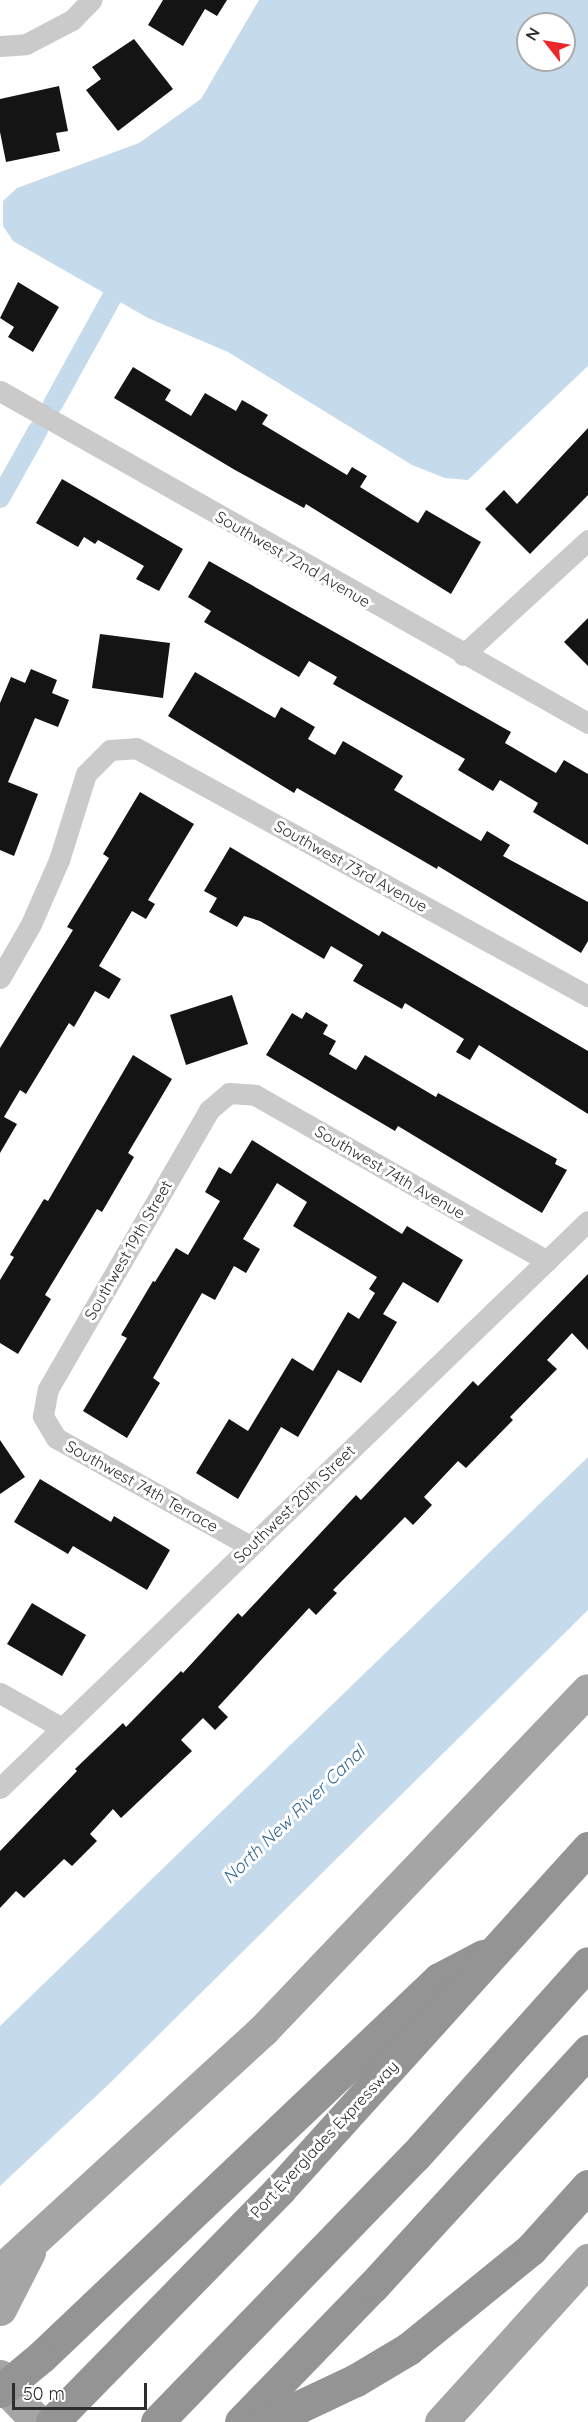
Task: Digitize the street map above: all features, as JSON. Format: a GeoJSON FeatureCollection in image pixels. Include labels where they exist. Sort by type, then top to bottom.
{"type":"FeatureCollection","features":[{"type":"Feature","properties":{"kind":"highway","name":"Port Everglades Expressway"},"geometry":{"type":"LineString","coordinates":[[49,2421],[280,2189],[588,1848]]}},
{"type":"Feature","properties":{"kind":"highway"},"geometry":{"type":"LineString","coordinates":[[0,2391],[41,2357],[439,1979],[501,1947]]}},
{"type":"Feature","properties":{"kind":"highway"},"geometry":{"type":"LineString","coordinates":[[157,2422],[415,2156],[588,1963]]}},
{"type":"Feature","properties":{"kind":"highway"},"geometry":{"type":"LineString","coordinates":[[241,2422],[373,2286],[588,2051]]}},
{"type":"Feature","properties":{"kind":"highway"},"geometry":{"type":"LineString","coordinates":[[267,2422],[356,2380],[408,2349],[462,2308],[531,2249],[588,2186]]}},
{"type":"Feature","properties":{"kind":"main road"},"geometry":{"type":"LineString","coordinates":[[0,2271],[263,2030],[588,1690]]}},
{"type":"Feature","properties":{"kind":"main road"},"geometry":{"type":"LineString","coordinates":[[0,2309],[35,2240]]}},
{"type":"Feature","properties":{"kind":"main road"},"geometry":{"type":"LineString","coordinates":[[441,2422],[588,2260]]}},
{"type":"Feature","properties":{"kind":"main road"},"geometry":{"type":"LineString","coordinates":[[0,2376],[6,2389],[49,2421]]}},
{"type":"Feature","properties":{"kind":"street"},"geometry":{"type":"LineString","coordinates":[[0,46],[26,44],[72,20],[91,0]]}},
{"type":"Feature","properties":{"kind":"street","name":"Southwest 72nd Avenue"},"geometry":{"type":"LineString","coordinates":[[0,391],[463,656],[588,723]]}},
{"type":"Feature","properties":{"kind":"street"},"geometry":{"type":"LineString","coordinates":[[463,656],[588,540]]}},
{"type":"Feature","properties":{"kind":"street","name":"Southwest 73rd Avenue"},"geometry":{"type":"LineString","coordinates":[[0,978],[32,924],[58,860],[86,774],[110,750],[136,748],[588,996]]}},
{"type":"Feature","properties":{"kind":"street","name":"Southwest 74th Avenue"},"geometry":{"type":"LineString","coordinates":[[229,1093],[255,1095],[547,1261]]}},
{"type":"Feature","properties":{"kind":"street","name":"Southwest 19th Street"},"geometry":{"type":"LineString","coordinates":[[44,1416],[48,1389],[209,1110],[229,1093]]}},
{"type":"Feature","properties":{"kind":"street","name":"Southwest 20th Street"},"geometry":{"type":"LineString","coordinates":[[0,1788],[588,1221]]}},
{"type":"Feature","properties":{"kind":"street","name":"Southwest 74th Terrace"},"geometry":{"type":"LineString","coordinates":[[44,1416],[56,1438],[250,1546]]}},
{"type":"Feature","properties":{"kind":"street"},"geometry":{"type":"LineString","coordinates":[[0,1693],[62,1728]]}},
{"type":"Feature","properties":{"kind":"water"},"geometry":{"type":"Polygon","coordinates":[[[259,0],[588,0],[588,366],[468,480],[445,478],[412,465],[228,352],[148,318],[13,241],[3,226],[3,201],[17,188],[139,143],[201,99],[259,0]]]}},
{"type":"Feature","properties":{"kind":"water","name":"North New River Canal"},"geometry":{"type":"Polygon","coordinates":[[[588,1457],[588,1610],[109,2084],[0,2186],[0,2026],[588,1457]]]}},
{"type":"Feature","properties":{"kind":"building"},"geometry":{"type":"Polygon","coordinates":[[[163,0],[227,0],[217,16],[205,9],[183,46],[148,25],[163,0]]]}},
{"type":"Feature","properties":{"kind":"building"},"geometry":{"type":"Polygon","coordinates":[[[134,39],[173,89],[118,131],[86,90],[101,79],[92,67],[134,39]]]}},
{"type":"Feature","properties":{"kind":"building"},"geometry":{"type":"Polygon","coordinates":[[[59,86],[68,131],[56,133],[60,151],[6,162],[0,132],[0,99],[59,86]]]}},
{"type":"Feature","properties":{"kind":"building"},"geometry":{"type":"Polygon","coordinates":[[[18,282],[59,307],[33,352],[8,337],[14,327],[0,318],[18,282]]]}},
{"type":"Feature","properties":{"kind":"building"},"geometry":{"type":"Polygon","coordinates":[[[133,367],[171,390],[165,400],[191,416],[205,393],[236,411],[242,400],[268,415],[262,424],[347,475],[352,467],[367,476],[360,487],[418,523],[426,510],[481,542],[451,594],[306,504],[304,508],[235,470],[114,398],[133,367]]]}},
{"type":"Feature","properties":{"kind":"building"},"geometry":{"type":"Polygon","coordinates":[[[588,428],[588,495],[530,554],[485,509],[504,490],[517,504],[588,428]]]}},
{"type":"Feature","properties":{"kind":"building"},"geometry":{"type":"Polygon","coordinates":[[[62,479],[183,549],[159,591],[136,579],[144,566],[98,540],[95,544],[84,537],[78,547],[36,523],[62,479]]]}},
{"type":"Feature","properties":{"kind":"building"},"geometry":{"type":"Polygon","coordinates":[[[209,561],[511,732],[505,743],[556,773],[564,760],[588,774],[588,845],[533,812],[538,803],[500,780],[493,791],[458,770],[465,759],[333,684],[337,677],[309,661],[299,677],[204,622],[211,611],[188,597],[209,561]]]}},
{"type":"Feature","properties":{"kind":"building"},"geometry":{"type":"Polygon","coordinates":[[[588,618],[588,666],[564,642],[588,618]]]}},
{"type":"Feature","properties":{"kind":"building"},"geometry":{"type":"Polygon","coordinates":[[[100,634],[170,643],[163,698],[92,688],[100,634]]]}},
{"type":"Feature","properties":{"kind":"building"},"geometry":{"type":"Polygon","coordinates":[[[31,669],[57,680],[52,693],[69,700],[58,727],[35,718],[8,782],[38,794],[14,856],[0,850],[0,703],[11,677],[25,683],[31,669]]]}},
{"type":"Feature","properties":{"kind":"building"},"geometry":{"type":"Polygon","coordinates":[[[195,672],[275,718],[281,707],[315,727],[308,739],[335,755],[343,741],[403,776],[394,790],[481,841],[487,831],[510,845],[503,856],[588,902],[588,941],[581,953],[438,866],[437,869],[297,788],[294,793],[168,716],[195,672]]]}},
{"type":"Feature","properties":{"kind":"building"},"geometry":{"type":"Polygon","coordinates":[[[140,792],[194,824],[148,900],[155,904],[146,919],[132,911],[99,966],[121,979],[109,999],[95,991],[74,1027],[69,1023],[26,1094],[20,1090],[4,1117],[17,1124],[0,1153],[0,1048],[73,930],[67,927],[109,858],[103,854],[140,792]]]}},
{"type":"Feature","properties":{"kind":"building"},"geometry":{"type":"Polygon","coordinates":[[[230,847],[379,936],[382,931],[588,1051],[588,1114],[479,1045],[470,1060],[456,1052],[464,1039],[405,1003],[402,1009],[353,981],[363,965],[331,946],[324,959],[260,921],[244,916],[237,927],[209,912],[217,898],[204,891],[230,847]]]}},
{"type":"Feature","properties":{"kind":"building"},"geometry":{"type":"Polygon","coordinates":[[[232,995],[248,1044],[186,1065],[170,1015],[232,995]]]}},
{"type":"Feature","properties":{"kind":"building"},"geometry":{"type":"Polygon","coordinates":[[[306,1012],[328,1025],[323,1034],[336,1041],[329,1054],[356,1070],[365,1055],[436,1097],[438,1093],[557,1159],[555,1164],[567,1170],[542,1213],[398,1126],[395,1131],[266,1055],[292,1013],[302,1019],[306,1012]]]}},
{"type":"Feature","properties":{"kind":"building"},"geometry":{"type":"Polygon","coordinates":[[[133,1055],[172,1079],[128,1153],[134,1157],[102,1212],[97,1209],[45,1295],[51,1299],[18,1354],[0,1343],[0,1280],[14,1257],[10,1255],[44,1199],[48,1201],[133,1055]]]}},
{"type":"Feature","properties":{"kind":"building"},"geometry":{"type":"Polygon","coordinates":[[[252,1140],[402,1234],[407,1226],[463,1260],[438,1303],[403,1282],[383,1314],[397,1322],[361,1383],[338,1370],[298,1437],[281,1427],[238,1499],[196,1473],[229,1419],[248,1431],[292,1358],[313,1371],[348,1312],[359,1319],[375,1293],[369,1289],[377,1277],[293,1226],[307,1202],[277,1183],[243,1239],[260,1249],[246,1273],[234,1266],[215,1300],[202,1293],[153,1378],[160,1383],[127,1438],[83,1411],[127,1338],[121,1335],[153,1281],[155,1282],[176,1248],[188,1255],[220,1201],[205,1192],[219,1167],[231,1174],[252,1140]]]}},
{"type":"Feature","properties":{"kind":"building"},"geometry":{"type":"Polygon","coordinates":[[[588,1274],[588,1350],[572,1333],[547,1360],[557,1369],[510,1417],[513,1420],[466,1468],[458,1461],[424,1497],[432,1505],[413,1525],[405,1517],[333,1590],[337,1593],[316,1615],[309,1608],[218,1707],[228,1717],[215,1730],[203,1718],[181,1740],[192,1751],[121,1818],[113,1809],[90,1834],[97,1841],[72,1866],[64,1859],[24,1898],[16,1891],[0,1908],[0,1851],[77,1771],[75,1769],[123,1723],[126,1727],[181,1671],[183,1673],[238,1613],[242,1617],[356,1495],[361,1500],[473,1381],[478,1386],[588,1274]]]}},
{"type":"Feature","properties":{"kind":"building"},"geometry":{"type":"Polygon","coordinates":[[[0,1440],[25,1477],[0,1494],[0,1440]]]}},
{"type":"Feature","properties":{"kind":"building"},"geometry":{"type":"Polygon","coordinates":[[[40,1479],[111,1522],[114,1516],[170,1550],[147,1590],[73,1546],[68,1554],[14,1522],[40,1479]]]}},
{"type":"Feature","properties":{"kind":"building"},"geometry":{"type":"Polygon","coordinates":[[[32,1603],[86,1635],[62,1676],[7,1644],[32,1603]]]}},
{"type":"Feature","properties":{"kind":"waterway"},"geometry":{"type":"LineString","coordinates":[[53,404],[116,290]]}},
{"type":"Feature","properties":{"kind":"waterway"},"geometry":{"type":"LineString","coordinates":[[0,498],[38,430]]}}]}
